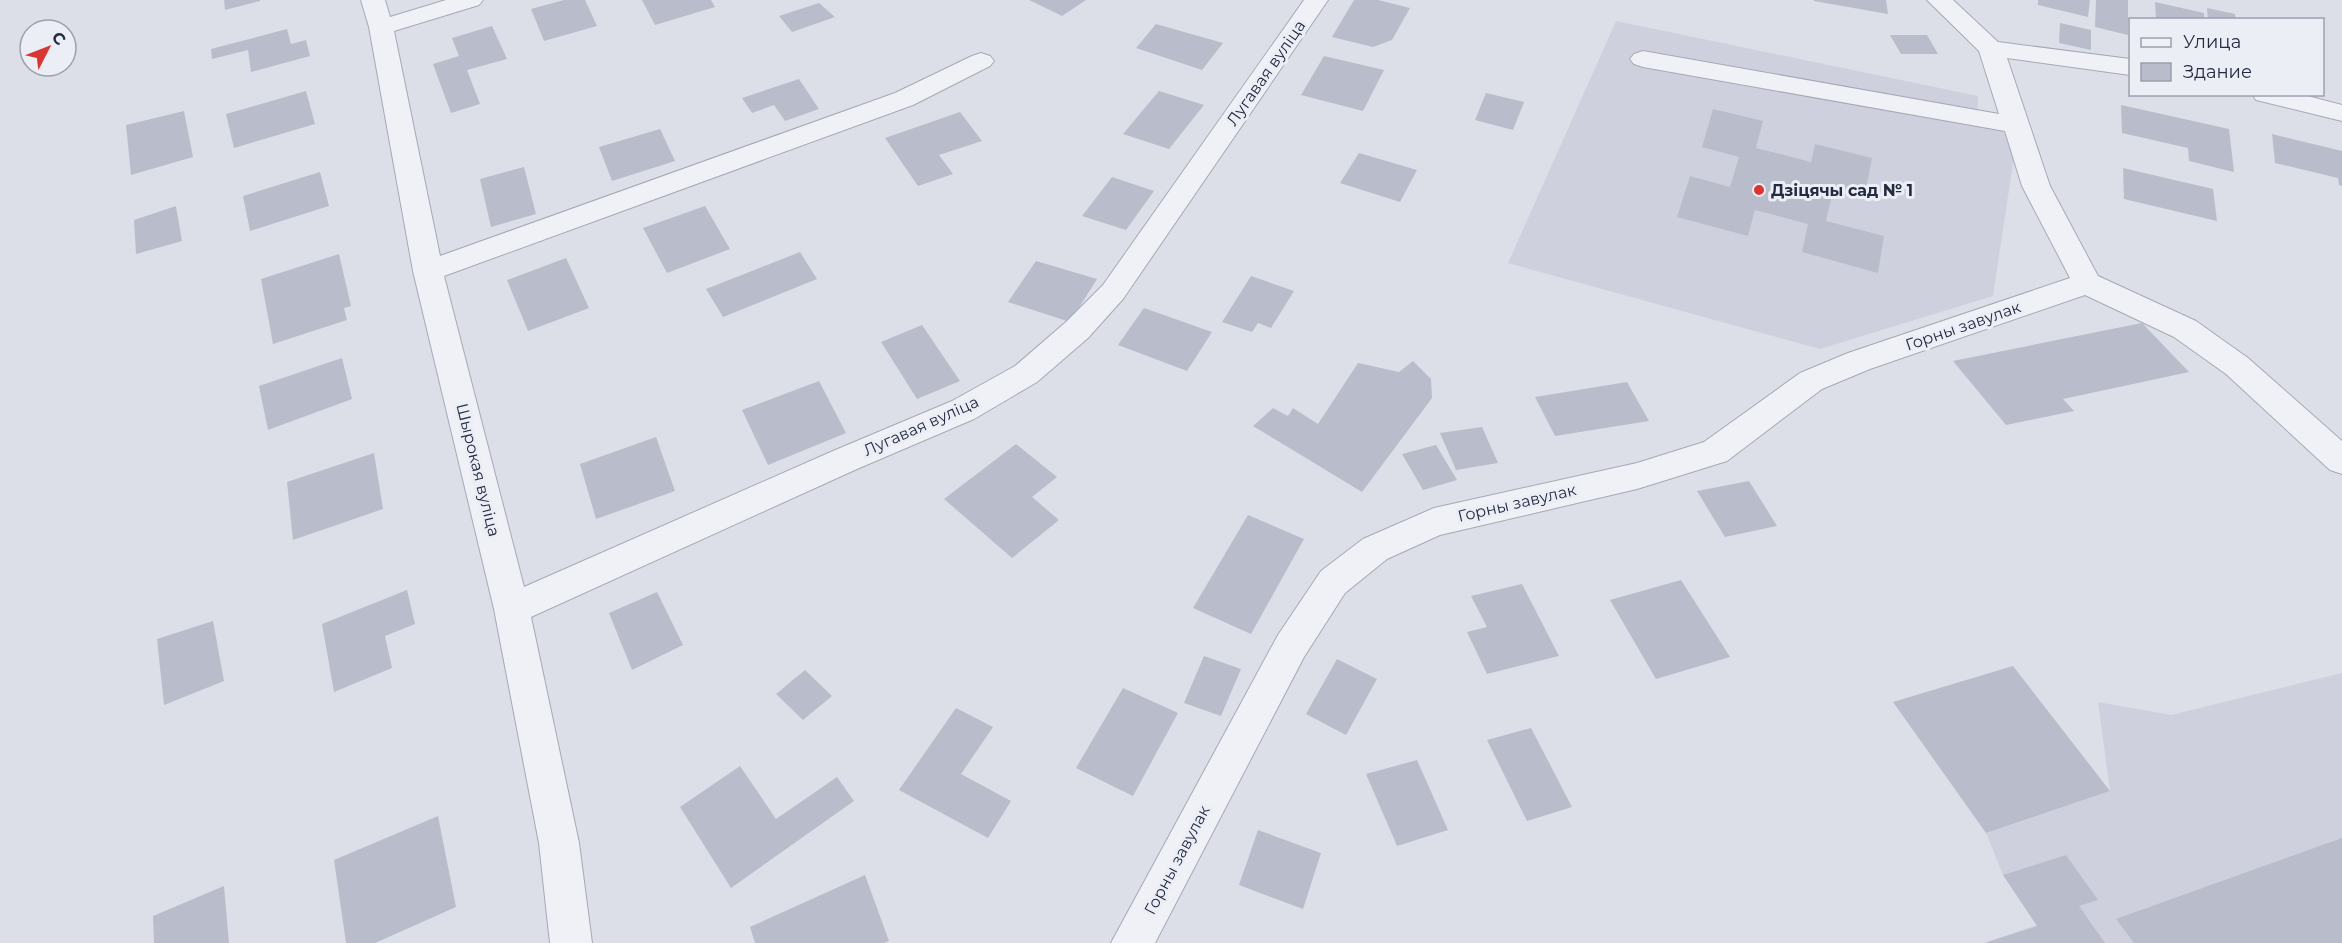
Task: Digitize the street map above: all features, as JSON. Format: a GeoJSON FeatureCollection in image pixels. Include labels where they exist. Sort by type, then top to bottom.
{"type":"FeatureCollection","features":[{"type":"Feature","properties":{"kind":"street"},"geometry":{"type":"LineString","coordinates":[[377,13],[471,0]]}},
{"type":"Feature","properties":{"kind":"street","name":"Лугавая вуліца"},"geometry":{"type":"LineString","coordinates":[[512,609],[845,460],[963,410],[1026,374],[1077,330],[1113,292],[1316,0]]}},
{"type":"Feature","properties":{"kind":"street"},"geometry":{"type":"LineString","coordinates":[[1939,0],[1991,48],[2036,186],[2087,283],[2185,329],[2237,366],[2342,461]]}},
{"type":"Feature","properties":{"kind":"street","name":"Шырокая вуліца"},"geometry":{"type":"LineString","coordinates":[[377,13],[428,271],[512,609],[559,843],[572,943]]}},
{"type":"Feature","properties":{"kind":"street"},"geometry":{"type":"LineString","coordinates":[[1991,48],[2129,68]]}},
{"type":"Feature","properties":{"kind":"street"},"geometry":{"type":"LineString","coordinates":[[1643,59],[2017,124]]}},
{"type":"Feature","properties":{"kind":"street"},"geometry":{"type":"LineString","coordinates":[[428,271],[904,99],[981,61]]}},
{"type":"Feature","properties":{"kind":"street"},"geometry":{"type":"LineString","coordinates":[[2274,96],[2342,112]]}},
{"type":"Feature","properties":{"kind":"street","name":"Горны завулак"},"geometry":{"type":"LineString","coordinates":[[1132,943],[1291,646],[1333,582],[1375,549],[1434,522],[1637,476],[1715,452],[1811,381],[1859,362],[2087,283]]}},
{"type":"Feature","properties":{"kind":"shaded area"},"geometry":{"type":"Polygon","coordinates":[[[1616,21],[1978,96],[1977,119],[1992,123],[2016,143],[1993,296],[1820,349],[1508,263],[1616,21]]]}},
{"type":"Feature","properties":{"kind":"shaded area"},"geometry":{"type":"Polygon","coordinates":[[[2342,673],[2342,943],[1983,943],[2037,925],[2003,875],[1986,833],[2110,791],[2098,702],[2171,715],[2342,673]]]}},
{"type":"Feature","properties":{"kind":"building"},"geometry":{"type":"Polygon","coordinates":[[[224,0],[260,0],[260,1],[225,10],[224,0]]]}},
{"type":"Feature","properties":{"kind":"building"},"geometry":{"type":"Polygon","coordinates":[[[564,0],[585,0],[597,26],[544,41],[531,9],[564,0]]]}},
{"type":"Feature","properties":{"kind":"building"},"geometry":{"type":"Polygon","coordinates":[[[642,0],[711,0],[715,7],[655,25],[642,0]]]}},
{"type":"Feature","properties":{"kind":"building"},"geometry":{"type":"Polygon","coordinates":[[[1029,0],[1086,0],[1062,16],[1029,0]]]}},
{"type":"Feature","properties":{"kind":"building"},"geometry":{"type":"Polygon","coordinates":[[[1354,0],[1378,0],[1410,8],[1392,40],[1373,47],[1332,37],[1354,0]]]}},
{"type":"Feature","properties":{"kind":"building"},"geometry":{"type":"Polygon","coordinates":[[[1886,0],[1888,14],[1814,1],[1886,0]]]}},
{"type":"Feature","properties":{"kind":"building"},"geometry":{"type":"Polygon","coordinates":[[[2038,0],[2090,0],[2088,17],[2038,5],[2038,0]]]}},
{"type":"Feature","properties":{"kind":"building"},"geometry":{"type":"Polygon","coordinates":[[[2096,0],[2128,0],[2128,35],[2095,27],[2096,0]]]}},
{"type":"Feature","properties":{"kind":"building"},"geometry":{"type":"Polygon","coordinates":[[[2155,2],[2204,13],[2204,18],[2156,18],[2155,2]]]}},
{"type":"Feature","properties":{"kind":"building"},"geometry":{"type":"Polygon","coordinates":[[[819,3],[835,17],[792,32],[779,16],[819,3]]]}},
{"type":"Feature","properties":{"kind":"building"},"geometry":{"type":"Polygon","coordinates":[[[2207,8],[2235,14],[2236,18],[2208,18],[2207,8]]]}},
{"type":"Feature","properties":{"kind":"building"},"geometry":{"type":"Polygon","coordinates":[[[2060,23],[2091,30],[2091,50],[2059,43],[2060,23]]]}},
{"type":"Feature","properties":{"kind":"building"},"geometry":{"type":"Polygon","coordinates":[[[1156,24],[1223,43],[1202,70],[1136,48],[1156,24]]]}},
{"type":"Feature","properties":{"kind":"building"},"geometry":{"type":"Polygon","coordinates":[[[492,26],[507,59],[467,70],[480,104],[451,113],[433,64],[459,56],[452,38],[492,26]]]}},
{"type":"Feature","properties":{"kind":"building"},"geometry":{"type":"Polygon","coordinates":[[[287,29],[291,44],[306,40],[310,56],[251,72],[248,50],[212,59],[211,49],[287,29]]]}},
{"type":"Feature","properties":{"kind":"building"},"geometry":{"type":"Polygon","coordinates":[[[1890,35],[1927,35],[1938,54],[1901,54],[1890,35]]]}},
{"type":"Feature","properties":{"kind":"building"},"geometry":{"type":"Polygon","coordinates":[[[1324,56],[1384,70],[1363,111],[1301,95],[1324,56]]]}},
{"type":"Feature","properties":{"kind":"building"},"geometry":{"type":"Polygon","coordinates":[[[799,79],[819,109],[785,121],[774,105],[752,113],[742,98],[799,79]]]}},
{"type":"Feature","properties":{"kind":"building"},"geometry":{"type":"Polygon","coordinates":[[[306,91],[315,124],[234,148],[226,114],[306,91]]]}},
{"type":"Feature","properties":{"kind":"building"},"geometry":{"type":"Polygon","coordinates":[[[1159,91],[1204,105],[1169,149],[1123,134],[1159,91]]]}},
{"type":"Feature","properties":{"kind":"building"},"geometry":{"type":"Polygon","coordinates":[[[1486,93],[1524,102],[1513,130],[1475,120],[1486,93]]]}},
{"type":"Feature","properties":{"kind":"building"},"geometry":{"type":"Polygon","coordinates":[[[2121,105],[2229,129],[2234,172],[2189,161],[2188,148],[2122,133],[2121,105]]]}},
{"type":"Feature","properties":{"kind":"building","name":"Дзіцячы сад № 1"},"geometry":{"type":"Polygon","coordinates":[[[1713,109],[1763,121],[1756,148],[1811,162],[1815,144],[1872,158],[1865,194],[1834,186],[1826,221],[1884,236],[1878,273],[1802,252],[1808,224],[1755,210],[1748,236],[1677,217],[1690,176],[1730,187],[1739,157],[1702,147],[1713,109]]]}},
{"type":"Feature","properties":{"kind":"building"},"geometry":{"type":"Polygon","coordinates":[[[184,111],[193,157],[131,175],[126,125],[184,111]]]}},
{"type":"Feature","properties":{"kind":"building"},"geometry":{"type":"Polygon","coordinates":[[[960,112],[982,141],[939,155],[953,174],[918,186],[885,138],[960,112]]]}},
{"type":"Feature","properties":{"kind":"building"},"geometry":{"type":"Polygon","coordinates":[[[660,129],[675,161],[612,181],[599,147],[660,129]]]}},
{"type":"Feature","properties":{"kind":"building"},"geometry":{"type":"Polygon","coordinates":[[[2272,134],[2342,151],[2342,186],[2339,185],[2338,178],[2275,163],[2272,134]]]}},
{"type":"Feature","properties":{"kind":"building"},"geometry":{"type":"Polygon","coordinates":[[[1359,153],[1417,170],[1400,202],[1340,183],[1359,153]]]}},
{"type":"Feature","properties":{"kind":"building"},"geometry":{"type":"Polygon","coordinates":[[[524,167],[536,214],[491,227],[480,179],[524,167]]]}},
{"type":"Feature","properties":{"kind":"building"},"geometry":{"type":"Polygon","coordinates":[[[2123,168],[2213,189],[2217,221],[2124,199],[2123,168]]]}},
{"type":"Feature","properties":{"kind":"building"},"geometry":{"type":"Polygon","coordinates":[[[320,172],[329,206],[250,231],[243,196],[320,172]]]}},
{"type":"Feature","properties":{"kind":"building"},"geometry":{"type":"Polygon","coordinates":[[[1112,177],[1154,191],[1126,230],[1082,216],[1112,177]]]}},
{"type":"Feature","properties":{"kind":"building"},"geometry":{"type":"Polygon","coordinates":[[[176,206],[182,241],[136,254],[134,220],[176,206]]]}},
{"type":"Feature","properties":{"kind":"building"},"geometry":{"type":"Polygon","coordinates":[[[705,206],[730,249],[667,273],[643,228],[705,206]]]}},
{"type":"Feature","properties":{"kind":"building"},"geometry":{"type":"Polygon","coordinates":[[[800,252],[817,279],[723,317],[706,289],[800,252]]]}},
{"type":"Feature","properties":{"kind":"building"},"geometry":{"type":"Polygon","coordinates":[[[339,254],[351,306],[344,308],[347,320],[273,344],[261,279],[339,254]]]}},
{"type":"Feature","properties":{"kind":"building"},"geometry":{"type":"Polygon","coordinates":[[[566,258],[589,308],[528,331],[507,280],[566,258]]]}},
{"type":"Feature","properties":{"kind":"building"},"geometry":{"type":"Polygon","coordinates":[[[1036,261],[1097,279],[1070,322],[1008,302],[1036,261]]]}},
{"type":"Feature","properties":{"kind":"building"},"geometry":{"type":"Polygon","coordinates":[[[1251,276],[1294,291],[1271,328],[1258,323],[1252,332],[1222,322],[1251,276]]]}},
{"type":"Feature","properties":{"kind":"building"},"geometry":{"type":"Polygon","coordinates":[[[1144,308],[1212,332],[1187,371],[1118,345],[1144,308]]]}},
{"type":"Feature","properties":{"kind":"building"},"geometry":{"type":"Polygon","coordinates":[[[2142,323],[2189,372],[2063,399],[2074,411],[2006,425],[1953,361],[2142,323]]]}},
{"type":"Feature","properties":{"kind":"building"},"geometry":{"type":"Polygon","coordinates":[[[922,325],[960,381],[917,399],[881,342],[922,325]]]}},
{"type":"Feature","properties":{"kind":"building"},"geometry":{"type":"Polygon","coordinates":[[[342,358],[352,399],[268,430],[259,386],[342,358]]]}},
{"type":"Feature","properties":{"kind":"building"},"geometry":{"type":"Polygon","coordinates":[[[1413,361],[1431,379],[1432,398],[1362,492],[1253,426],[1273,408],[1288,416],[1293,408],[1318,424],[1358,363],[1399,372],[1413,361]]]}},
{"type":"Feature","properties":{"kind":"building"},"geometry":{"type":"Polygon","coordinates":[[[819,381],[846,433],[768,465],[742,410],[819,381]]]}},
{"type":"Feature","properties":{"kind":"building"},"geometry":{"type":"Polygon","coordinates":[[[1627,382],[1649,421],[1555,436],[1535,397],[1627,382]]]}},
{"type":"Feature","properties":{"kind":"building"},"geometry":{"type":"Polygon","coordinates":[[[1482,427],[1498,463],[1456,470],[1440,433],[1482,427]]]}},
{"type":"Feature","properties":{"kind":"building"},"geometry":{"type":"Polygon","coordinates":[[[656,437],[675,491],[596,519],[580,464],[656,437]]]}},
{"type":"Feature","properties":{"kind":"building"},"geometry":{"type":"Polygon","coordinates":[[[1016,444],[1057,477],[1032,497],[1059,520],[1012,558],[944,499],[1016,444]]]}},
{"type":"Feature","properties":{"kind":"building"},"geometry":{"type":"Polygon","coordinates":[[[1436,445],[1457,480],[1423,490],[1402,454],[1436,445]]]}},
{"type":"Feature","properties":{"kind":"building"},"geometry":{"type":"Polygon","coordinates":[[[374,453],[383,509],[293,540],[287,482],[374,453]]]}},
{"type":"Feature","properties":{"kind":"building"},"geometry":{"type":"Polygon","coordinates":[[[1749,481],[1777,526],[1725,537],[1697,491],[1749,481]]]}},
{"type":"Feature","properties":{"kind":"building"},"geometry":{"type":"Polygon","coordinates":[[[1248,515],[1304,539],[1251,634],[1193,608],[1248,515]]]}},
{"type":"Feature","properties":{"kind":"building"},"geometry":{"type":"Polygon","coordinates":[[[1681,580],[1730,657],[1656,679],[1610,600],[1681,580]]]}},
{"type":"Feature","properties":{"kind":"building"},"geometry":{"type":"Polygon","coordinates":[[[1522,584],[1559,656],[1487,674],[1467,632],[1487,627],[1471,596],[1522,584]]]}},
{"type":"Feature","properties":{"kind":"building"},"geometry":{"type":"Polygon","coordinates":[[[407,590],[415,624],[385,636],[392,668],[334,692],[322,624],[407,590]]]}},
{"type":"Feature","properties":{"kind":"building"},"geometry":{"type":"Polygon","coordinates":[[[657,592],[683,645],[632,670],[609,613],[657,592]]]}},
{"type":"Feature","properties":{"kind":"building"},"geometry":{"type":"Polygon","coordinates":[[[213,621],[224,681],[164,705],[157,639],[213,621]]]}},
{"type":"Feature","properties":{"kind":"building"},"geometry":{"type":"Polygon","coordinates":[[[1204,656],[1241,669],[1221,716],[1184,703],[1204,656]]]}},
{"type":"Feature","properties":{"kind":"building"},"geometry":{"type":"Polygon","coordinates":[[[1337,659],[1377,679],[1346,735],[1306,714],[1337,659]]]}},
{"type":"Feature","properties":{"kind":"building"},"geometry":{"type":"Polygon","coordinates":[[[2013,666],[2110,791],[1986,833],[1893,702],[2013,666]]]}},
{"type":"Feature","properties":{"kind":"building"},"geometry":{"type":"Polygon","coordinates":[[[805,670],[832,696],[803,720],[776,694],[805,670]]]}},
{"type":"Feature","properties":{"kind":"building"},"geometry":{"type":"Polygon","coordinates":[[[1123,688],[1178,713],[1133,796],[1076,768],[1123,688]]]}},
{"type":"Feature","properties":{"kind":"building"},"geometry":{"type":"Polygon","coordinates":[[[956,708],[993,727],[961,774],[1011,801],[988,838],[899,790],[956,708]]]}},
{"type":"Feature","properties":{"kind":"building"},"geometry":{"type":"Polygon","coordinates":[[[1531,728],[1572,807],[1527,821],[1487,740],[1531,728]]]}},
{"type":"Feature","properties":{"kind":"building"},"geometry":{"type":"Polygon","coordinates":[[[1417,760],[1448,830],[1397,846],[1366,774],[1417,760]]]}},
{"type":"Feature","properties":{"kind":"building"},"geometry":{"type":"Polygon","coordinates":[[[740,766],[776,819],[837,777],[854,801],[731,888],[680,807],[740,766]]]}},
{"type":"Feature","properties":{"kind":"building"},"geometry":{"type":"Polygon","coordinates":[[[438,816],[456,907],[375,943],[346,943],[334,860],[438,816]]]}},
{"type":"Feature","properties":{"kind":"building"},"geometry":{"type":"Polygon","coordinates":[[[1258,830],[1321,853],[1303,909],[1239,885],[1258,830]]]}},
{"type":"Feature","properties":{"kind":"building"},"geometry":{"type":"Polygon","coordinates":[[[2342,838],[2342,943],[2134,943],[2116,919],[2342,838]]]}},
{"type":"Feature","properties":{"kind":"building"},"geometry":{"type":"Polygon","coordinates":[[[2066,855],[2098,900],[2079,906],[2105,943],[1985,943],[2037,926],[2003,875],[2066,855]]]}},
{"type":"Feature","properties":{"kind":"building"},"geometry":{"type":"Polygon","coordinates":[[[865,875],[889,941],[884,943],[755,943],[750,927],[865,875]]]}},
{"type":"Feature","properties":{"kind":"building"},"geometry":{"type":"Polygon","coordinates":[[[224,886],[229,943],[154,943],[153,916],[224,886]]]}},
{"type":"Feature","properties":{"kind":"place","name":"Дзіцячы сад № 1"},"geometry":{"type":"Point","coordinates":[1759,190]}}]}
